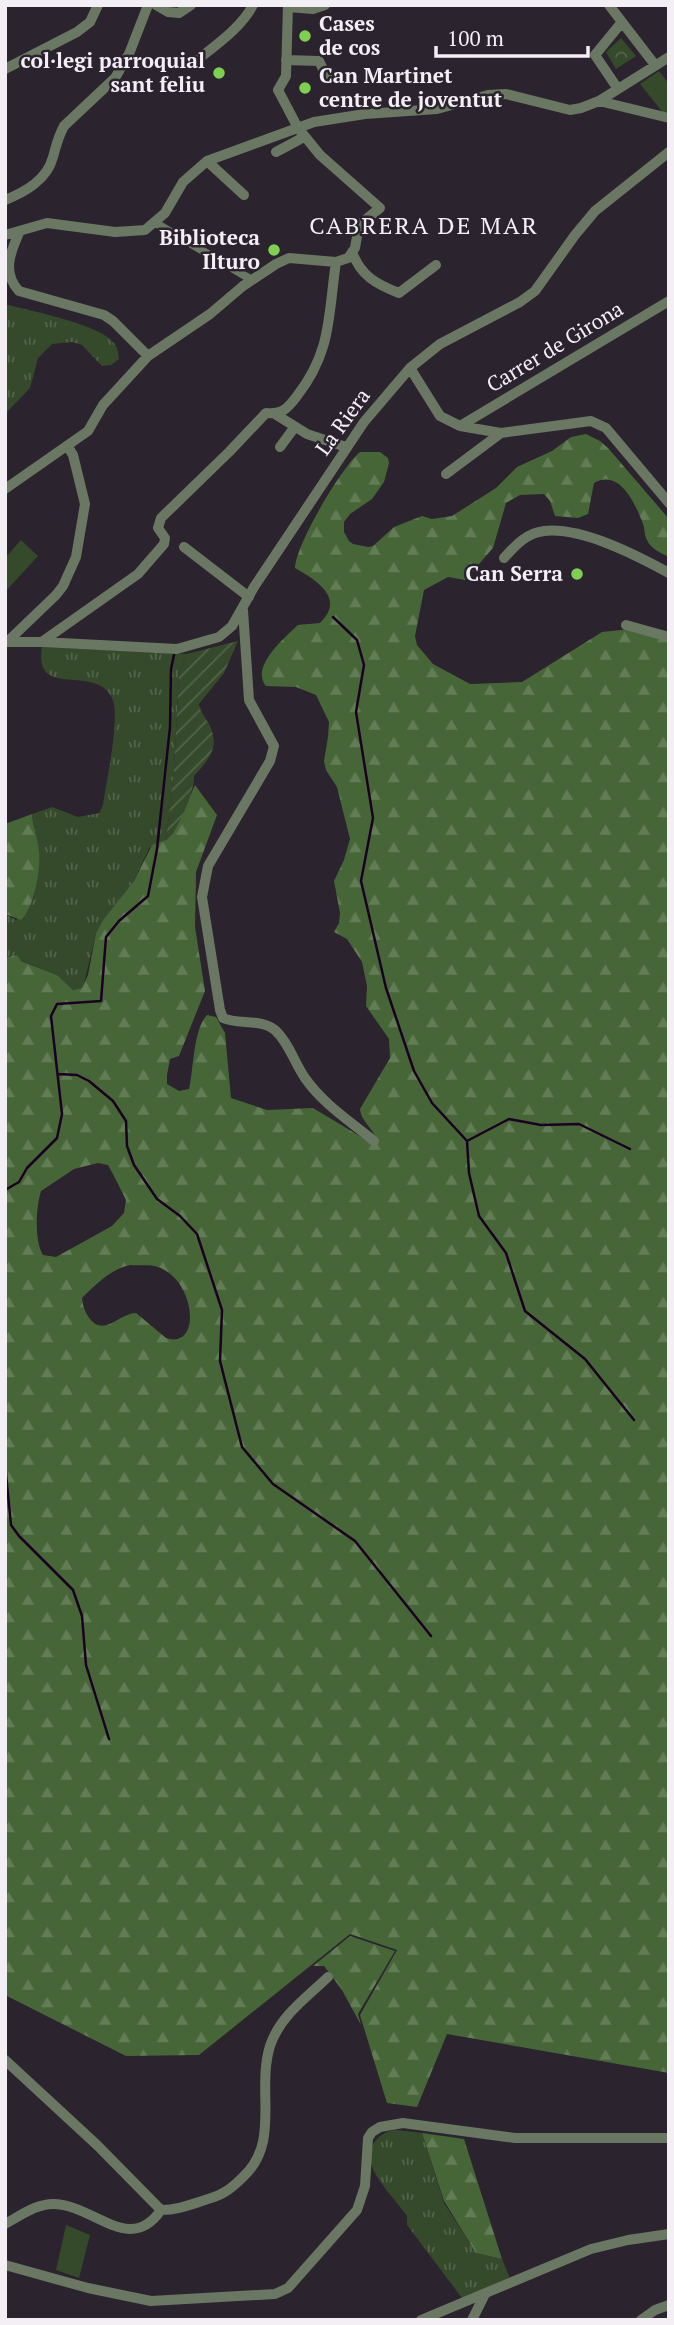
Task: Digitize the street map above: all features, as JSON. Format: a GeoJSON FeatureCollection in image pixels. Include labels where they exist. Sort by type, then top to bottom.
{"type":"FeatureCollection","features":[{"type":"Feature","properties":{"kind":"street"},"geometry":{"type":"LineString","coordinates":[[5,69],[77,32],[90,22],[99,5]]}},
{"type":"Feature","properties":{"kind":"street"},"geometry":{"type":"LineString","coordinates":[[5,200],[34,185],[49,169],[64,126],[115,78],[129,54],[148,5]]}},
{"type":"Feature","properties":{"kind":"street"},"geometry":{"type":"LineString","coordinates":[[156,5],[168,12],[179,13],[191,5]]}},
{"type":"Feature","properties":{"kind":"street"},"geometry":{"type":"LineString","coordinates":[[196,61],[225,37],[249,13],[253,5]]}},
{"type":"Feature","properties":{"kind":"street"},"geometry":{"type":"LineString","coordinates":[[5,489],[88,431],[103,405],[148,356],[210,314],[252,280],[289,258],[336,262],[348,258],[352,252],[359,225],[380,208],[324,159],[301,132],[278,90],[286,76],[288,6],[313,9],[325,5]]}},
{"type":"Feature","properties":{"kind":"street"},"geometry":{"type":"LineString","coordinates":[[611,6],[654,65]]}},
{"type":"Feature","properties":{"kind":"street"},"geometry":{"type":"LineString","coordinates":[[618,89],[595,55],[622,22]]}},
{"type":"Feature","properties":{"kind":"street"},"geometry":{"type":"LineString","coordinates":[[276,152],[301,132],[326,119],[437,109],[488,95],[506,94],[570,110],[599,101],[669,57]]}},
{"type":"Feature","properties":{"kind":"street"},"geometry":{"type":"LineString","coordinates":[[286,60],[320,61],[328,79],[354,78]]}},
{"type":"Feature","properties":{"kind":"street"},"geometry":{"type":"LineString","coordinates":[[599,101],[669,118]]}},
{"type":"Feature","properties":{"kind":"street"},"geometry":{"type":"LineString","coordinates":[[5,235],[47,223],[115,232],[145,230],[165,212],[183,182],[207,161],[282,134],[301,132]]}},
{"type":"Feature","properties":{"kind":"street","name":"La Riera"},"geometry":{"type":"LineString","coordinates":[[68,447],[73,455],[85,504],[76,557],[56,595],[7,642],[177,649],[219,637],[232,626],[243,610],[346,447],[410,368],[440,344],[520,302],[535,291],[595,211],[669,152]]}},
{"type":"Feature","properties":{"kind":"street"},"geometry":{"type":"LineString","coordinates":[[207,161],[244,195]]}},
{"type":"Feature","properties":{"kind":"street"},"geometry":{"type":"LineString","coordinates":[[154,222],[252,280]]}},
{"type":"Feature","properties":{"kind":"street"},"geometry":{"type":"LineString","coordinates":[[19,233],[9,252],[8,282],[19,291],[32,296],[104,315],[148,356]]}},
{"type":"Feature","properties":{"kind":"street"},"geometry":{"type":"LineString","coordinates":[[352,252],[365,276],[399,293],[436,265]]}},
{"type":"Feature","properties":{"kind":"street"},"geometry":{"type":"LineString","coordinates":[[43,642],[138,574],[164,544],[165,538],[158,528],[161,518],[266,413],[275,414],[287,410],[309,380],[326,342],[336,262]]}},
{"type":"Feature","properties":{"kind":"street","name":"Carrer de Girona"},"geometry":{"type":"LineString","coordinates":[[460,426],[669,301]]}},
{"type":"Feature","properties":{"kind":"street"},"geometry":{"type":"LineString","coordinates":[[410,368],[440,416],[460,426],[501,433],[592,421],[606,428],[669,503]]}},
{"type":"Feature","properties":{"kind":"street"},"geometry":{"type":"LineString","coordinates":[[275,414],[307,435],[346,447]]}},
{"type":"Feature","properties":{"kind":"street"},"geometry":{"type":"LineString","coordinates":[[280,446],[294,428]]}},
{"type":"Feature","properties":{"kind":"street"},"geometry":{"type":"LineString","coordinates":[[446,474],[501,433]]}},
{"type":"Feature","properties":{"kind":"street"},"geometry":{"type":"LineString","coordinates":[[504,558],[520,540],[542,531],[570,533],[614,545],[669,573]]}},
{"type":"Feature","properties":{"kind":"street"},"geometry":{"type":"LineString","coordinates":[[184,547],[249,597]]}},
{"type":"Feature","properties":{"kind":"street"},"geometry":{"type":"LineString","coordinates":[[243,610],[249,700],[274,746],[270,761],[208,866],[202,897],[220,1010],[223,1018],[230,1021],[247,1021],[276,1031],[305,1078],[326,1103],[374,1141]]}},
{"type":"Feature","properties":{"kind":"street"},"geometry":{"type":"LineString","coordinates":[[626,625],[669,637]]}},
{"type":"Feature","properties":{"kind":"street"},"geometry":{"type":"LineString","coordinates":[[5,2060],[97,2145],[161,2210],[174,2210],[219,2196],[254,2168],[259,2160],[265,2136],[264,2077],[271,2044],[285,2017],[328,1977]]}},
{"type":"Feature","properties":{"kind":"street"},"geometry":{"type":"LineString","coordinates":[[5,2076],[17,2072]]}},
{"type":"Feature","properties":{"kind":"street"},"geometry":{"type":"LineString","coordinates":[[5,2265],[88,2288],[151,2301],[275,2294],[288,2288],[357,2210],[365,2186],[368,2138],[380,2127],[391,2123],[413,2124],[515,2138],[669,2138]]}},
{"type":"Feature","properties":{"kind":"street"},"geometry":{"type":"LineString","coordinates":[[5,2224],[31,2209],[52,2204],[71,2207],[120,2228],[136,2231],[152,2223],[161,2210]]}},
{"type":"Feature","properties":{"kind":"street"},"geometry":{"type":"LineString","coordinates":[[421,2320],[591,2249],[628,2239],[669,2234]]}},
{"type":"Feature","properties":{"kind":"street"},"geometry":{"type":"LineString","coordinates":[[472,2320],[485,2294]]}},
{"type":"Feature","properties":{"kind":"street"},"geometry":{"type":"LineString","coordinates":[[641,2320],[655,2310],[669,2305]]}},
{"type":"Feature","properties":{"kind":"green space"},"geometry":{"type":"Polygon","coordinates":[[[621,38],[636,56],[616,69],[606,52],[621,38]]]}},
{"type":"Feature","properties":{"kind":"green space"},"geometry":{"type":"Polygon","coordinates":[[[659,71],[669,84],[669,110],[664,114],[640,84],[659,71]]]}},
{"type":"Feature","properties":{"kind":"green space"},"geometry":{"type":"Polygon","coordinates":[[[5,304],[95,330],[114,343],[119,359],[111,365],[102,366],[82,345],[72,342],[52,344],[38,358],[30,388],[5,414],[5,304]]]}},
{"type":"Feature","properties":{"kind":"green space"},"geometry":{"type":"Polygon","coordinates":[[[586,434],[600,441],[669,519],[669,557],[649,543],[631,499],[619,484],[612,480],[594,483],[588,514],[578,518],[555,516],[550,501],[544,494],[520,495],[506,503],[493,548],[465,580],[448,577],[424,590],[415,636],[417,645],[433,664],[470,684],[522,682],[602,632],[630,629],[669,641],[669,2073],[447,2034],[417,2107],[387,2103],[360,2015],[397,1950],[350,1934],[199,2055],[126,2056],[5,1995],[5,958],[17,955],[21,961],[57,975],[73,990],[82,988],[88,975],[96,933],[103,920],[134,881],[152,845],[166,840],[173,833],[195,785],[217,815],[196,872],[195,927],[205,991],[179,1056],[170,1059],[167,1084],[179,1091],[189,1089],[202,1022],[207,1015],[216,1017],[225,1033],[231,1098],[267,1110],[313,1108],[368,1141],[377,1142],[360,1109],[390,1058],[389,1039],[366,1006],[367,986],[362,962],[347,939],[334,932],[340,913],[334,881],[350,839],[337,787],[326,770],[324,761],[329,722],[316,695],[296,687],[266,686],[262,670],[271,653],[298,625],[320,623],[327,614],[329,598],[319,584],[295,568],[297,557],[321,507],[360,452],[380,452],[388,458],[389,463],[384,482],[372,499],[350,514],[344,522],[344,532],[349,541],[368,547],[373,546],[394,527],[422,516],[432,519],[452,516],[496,488],[517,467],[552,451],[571,437],[586,434]],[[98,1163],[74,1169],[41,1191],[37,1223],[38,1241],[43,1255],[56,1257],[112,1226],[124,1213],[126,1200],[113,1174],[108,1165],[98,1163]],[[130,1265],[110,1274],[82,1298],[90,1319],[101,1326],[136,1313],[166,1338],[178,1339],[185,1334],[190,1312],[180,1285],[171,1274],[158,1267],[130,1265]]]}},
{"type":"Feature","properties":{"kind":"green space"},"geometry":{"type":"Polygon","coordinates":[[[21,540],[38,556],[5,592],[5,558],[21,540]]]}},
{"type":"Feature","properties":{"kind":"green space"},"geometry":{"type":"Polygon","coordinates":[[[238,641],[224,673],[199,704],[212,732],[213,747],[208,759],[194,776],[192,791],[176,829],[166,840],[174,770],[179,672],[187,654],[238,641]]]}},
{"type":"Feature","properties":{"kind":"green space"},"geometry":{"type":"Polygon","coordinates":[[[42,647],[187,654],[179,672],[174,770],[166,840],[149,848],[134,881],[103,920],[96,933],[84,984],[82,988],[73,990],[57,975],[10,956],[5,958],[5,914],[16,920],[28,911],[34,896],[39,852],[32,814],[52,807],[78,817],[99,813],[103,805],[112,750],[114,707],[112,698],[104,688],[93,683],[56,678],[47,673],[42,663],[42,647]]]}},
{"type":"Feature","properties":{"kind":"green space"},"geometry":{"type":"Polygon","coordinates":[[[32,814],[39,868],[30,907],[21,920],[5,914],[5,824],[32,814]]]}},
{"type":"Feature","properties":{"kind":"green space"},"geometry":{"type":"Polygon","coordinates":[[[350,1936],[395,1951],[358,2014],[361,2025],[342,1990],[324,1966],[313,1966],[350,1936]]]}},
{"type":"Feature","properties":{"kind":"green space"},"geometry":{"type":"Polygon","coordinates":[[[396,2130],[422,2133],[444,2203],[476,2253],[502,2259],[511,2281],[462,2298],[407,2225],[407,2216],[385,2189],[371,2164],[373,2144],[382,2135],[396,2130]]]}},
{"type":"Feature","properties":{"kind":"green space"},"geometry":{"type":"Polygon","coordinates":[[[422,2133],[464,2139],[502,2259],[476,2253],[444,2201],[422,2133]]]}},
{"type":"Feature","properties":{"kind":"green space"},"geometry":{"type":"Polygon","coordinates":[[[66,2225],[90,2235],[79,2278],[56,2270],[66,2225]]]}},
{"type":"Feature","properties":{"kind":"waterway"},"geometry":{"type":"LineString","coordinates":[[333,617],[357,640],[364,665],[356,712],[373,818],[361,881],[386,988],[414,1071],[432,1103],[467,1141],[469,1173],[479,1216],[506,1253],[525,1311],[585,1359],[634,1420]]}},
{"type":"Feature","properties":{"kind":"waterway"},"geometry":{"type":"LineString","coordinates":[[5,1190],[19,1182],[27,1168],[57,1138],[62,1114],[51,1016],[57,1004],[101,1001],[106,937],[119,921],[148,896],[157,849],[170,727],[171,669],[174,655]]}},
{"type":"Feature","properties":{"kind":"waterway"},"geometry":{"type":"LineString","coordinates":[[58,1074],[77,1075],[89,1081],[113,1101],[126,1121],[127,1146],[134,1165],[157,1199],[180,1216],[197,1234],[222,1310],[220,1361],[242,1447],[273,1484],[355,1541],[431,1636]]}},
{"type":"Feature","properties":{"kind":"waterway"},"geometry":{"type":"LineString","coordinates":[[467,1141],[509,1119],[541,1125],[579,1124],[630,1149]]}},
{"type":"Feature","properties":{"kind":"waterway"},"geometry":{"type":"LineString","coordinates":[[5,1464],[11,1525],[73,1590],[82,1616],[86,1665],[109,1739]]}},
{"type":"Feature","properties":{"kind":"place","name":"Cases de cos"},"geometry":{"type":"Point","coordinates":[305,36]}},
{"type":"Feature","properties":{"kind":"place","name":"col·legi parroquial sant feliu"},"geometry":{"type":"Point","coordinates":[219,73]}},
{"type":"Feature","properties":{"kind":"place","name":"Can Martinet centre de joventut"},"geometry":{"type":"Point","coordinates":[305,88]}},
{"type":"Feature","properties":{"kind":"place","name":"Biblioteca Ilturo"},"geometry":{"type":"Point","coordinates":[274,250]}},
{"type":"Feature","properties":{"kind":"place","name":"Can Serra"},"geometry":{"type":"Point","coordinates":[577,574]}},
{"type":"Feature","properties":{"kind":"district","name":"CABRERA DE MAR"},"geometry":{"type":"Point","coordinates":[424,226]}}]}
